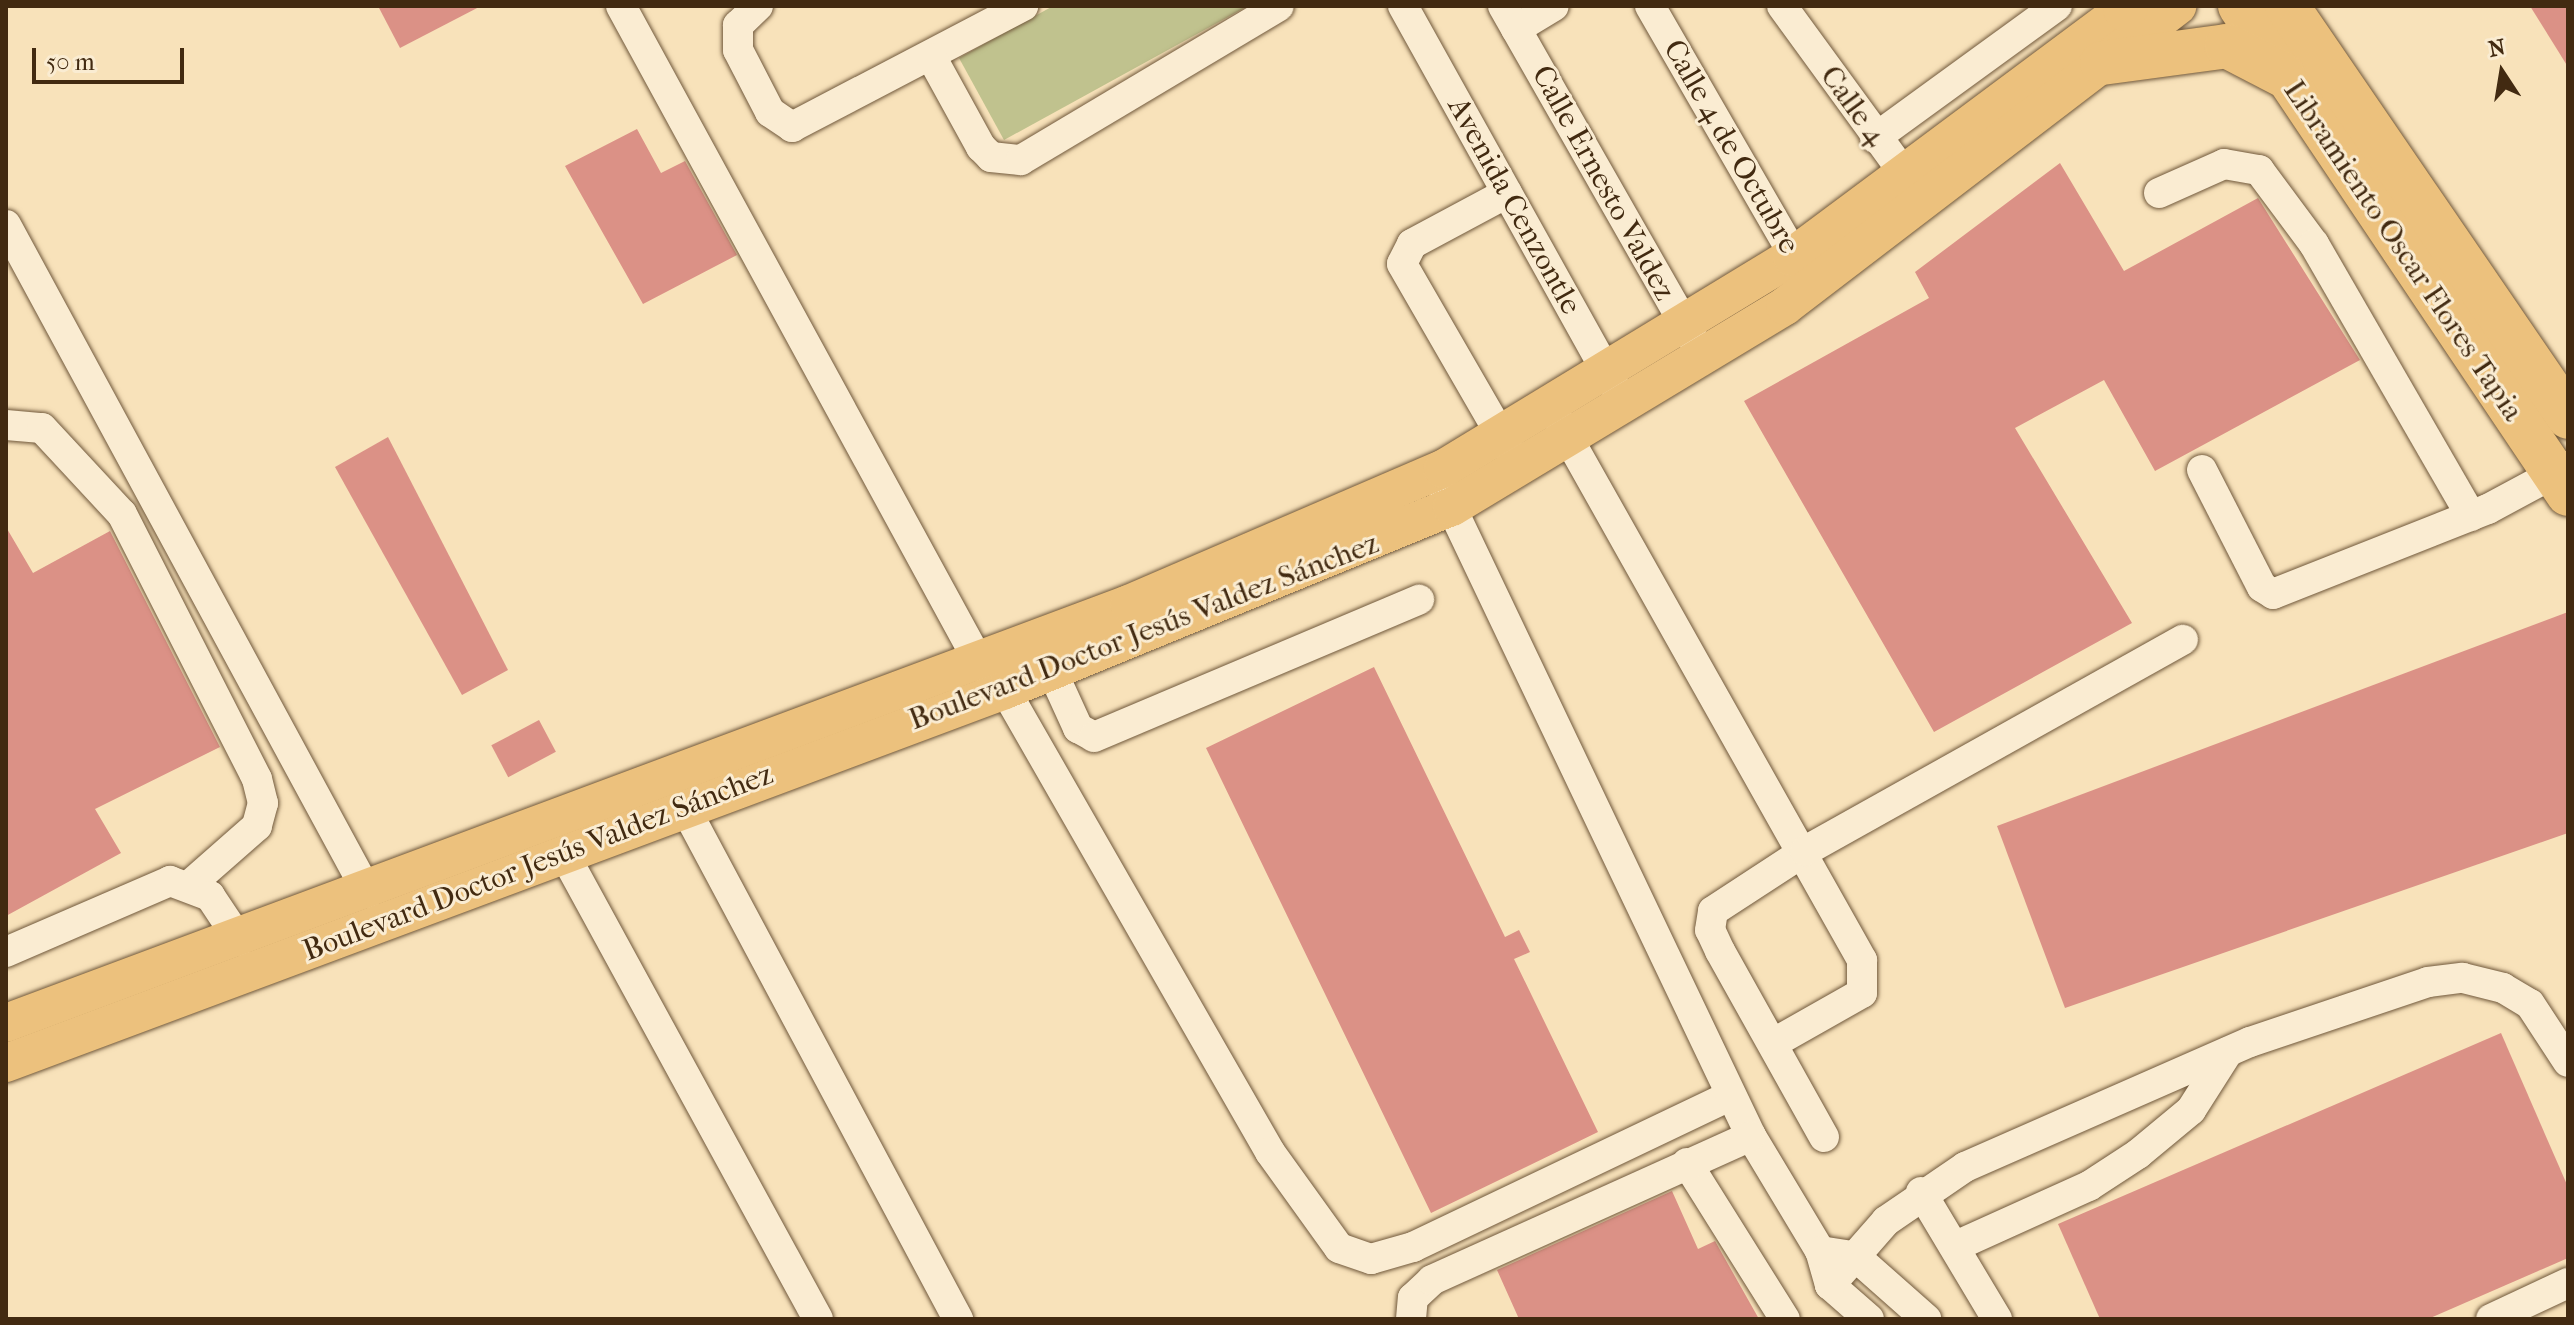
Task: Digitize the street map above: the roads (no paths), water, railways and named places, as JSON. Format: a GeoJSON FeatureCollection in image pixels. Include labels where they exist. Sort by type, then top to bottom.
{"type":"FeatureCollection","features":[{"type":"Feature","properties":{"kind":"highway","name":"Libramiento Oscar Flores Tapia"},"geometry":{"type":"LineString","coordinates":[[2240,6],[2305,71],[2568,417]]}},
{"type":"Feature","properties":{"kind":"highway","name":"Libramiento Oscar Flores Tapia"},"geometry":{"type":"LineString","coordinates":[[2287,6],[2305,71],[2564,479]]}},
{"type":"Feature","properties":{"kind":"highway"},"geometry":{"type":"LineString","coordinates":[[2102,63],[2227,46],[2305,71],[2309,6]]}},
{"type":"Feature","properties":{"kind":"main road","name":"Boulevard Doctor Jesús Valdez Sánchez"},"geometry":{"type":"LineString","coordinates":[[6,1063],[684,806],[1005,690],[1452,507],[1704,358],[1803,272],[2102,63],[2178,6]]}},
{"type":"Feature","properties":{"kind":"main road","name":"Boulevard Doctor Jesús Valdez Sánchez"},"geometry":{"type":"LineString","coordinates":[[1917,191],[2126,7]]}},
{"type":"Feature","properties":{"kind":"main road","name":"Boulevard Doctor Jesús Valdez Sánchez"},"geometry":{"type":"LineString","coordinates":[[6,1023],[240,941],[1199,577],[1435,473],[1551,408],[1684,325],[1803,272]]}},
{"type":"Feature","properties":{"kind":"street"},"geometry":{"type":"LineString","coordinates":[[621,6],[979,662],[1005,690],[1270,1152],[1345,1253],[1371,1259],[1413,1247],[1731,1095]]}},
{"type":"Feature","properties":{"kind":"street"},"geometry":{"type":"LineString","coordinates":[[758,6],[738,25],[738,50],[770,112],[787,127],[819,119],[1023,6]]}},
{"type":"Feature","properties":{"kind":"street"},"geometry":{"type":"LineString","coordinates":[[932,58],[987,153],[1021,160],[1279,6]]}},
{"type":"Feature","properties":{"kind":"street","name":"Avenida Cenzontle"},"geometry":{"type":"LineString","coordinates":[[1403,6],[1626,406]]}},
{"type":"Feature","properties":{"kind":"street"},"geometry":{"type":"LineString","coordinates":[[1510,18],[1554,6]]}},
{"type":"Feature","properties":{"kind":"street","name":"Calle 4 de Octubre"},"geometry":{"type":"LineString","coordinates":[[1650,6],[1803,272]]}},
{"type":"Feature","properties":{"kind":"street","name":"Calle 4"},"geometry":{"type":"LineString","coordinates":[[1782,6],[1875,138],[1917,191]]}},
{"type":"Feature","properties":{"kind":"street"},"geometry":{"type":"LineString","coordinates":[[1875,138],[2057,6]]}},
{"type":"Feature","properties":{"kind":"street","name":"Calle Ernesto Valdez"},"geometry":{"type":"LineString","coordinates":[[1510,18],[1704,358]]}},
{"type":"Feature","properties":{"kind":"street"},"geometry":{"type":"LineString","coordinates":[[2159,193],[2224,164],[2259,170],[2314,244],[2471,516]]}},
{"type":"Feature","properties":{"kind":"street"},"geometry":{"type":"LineString","coordinates":[[1507,193],[1412,244],[1402,264],[1520,468]]}},
{"type":"Feature","properties":{"kind":"street"},"geometry":{"type":"LineString","coordinates":[[6,225],[368,893]]}},
{"type":"Feature","properties":{"kind":"street"},"geometry":{"type":"LineString","coordinates":[[1551,408],[1805,851],[1862,960],[1865,984],[1855,999],[1772,1044]]}},
{"type":"Feature","properties":{"kind":"street"},"geometry":{"type":"LineString","coordinates":[[6,425],[42,428],[122,514],[257,779],[263,803],[257,826],[191,884]]}},
{"type":"Feature","properties":{"kind":"street"},"geometry":{"type":"LineString","coordinates":[[2202,470],[2262,587],[2273,594],[2564,479]]}},
{"type":"Feature","properties":{"kind":"street"},"geometry":{"type":"LineString","coordinates":[[1435,473],[1751,1136],[1820,1251],[1830,1285],[1869,1319]]}},
{"type":"Feature","properties":{"kind":"street"},"geometry":{"type":"LineString","coordinates":[[1052,671],[1078,728],[1094,737],[1419,600]]}},
{"type":"Feature","properties":{"kind":"street"},"geometry":{"type":"LineString","coordinates":[[1824,1137],[1709,920],[1805,851],[2183,640]]}},
{"type":"Feature","properties":{"kind":"street"},"geometry":{"type":"LineString","coordinates":[[684,806],[958,1319]]}},
{"type":"Feature","properties":{"kind":"street"},"geometry":{"type":"LineString","coordinates":[[563,852],[818,1319]]}},
{"type":"Feature","properties":{"kind":"street"},"geometry":{"type":"LineString","coordinates":[[6,952],[150,885],[191,884],[210,896],[240,941]]}},
{"type":"Feature","properties":{"kind":"street"},"geometry":{"type":"LineString","coordinates":[[1830,1285],[1921,1192],[2063,1119],[2228,1052],[2428,982],[2463,978],[2503,988],[2530,1004],[2568,1062]]}},
{"type":"Feature","properties":{"kind":"street"},"geometry":{"type":"LineString","coordinates":[[1956,1246],[2089,1186],[2138,1154],[2191,1110],[2228,1052]]}},
{"type":"Feature","properties":{"kind":"street"},"geometry":{"type":"LineString","coordinates":[[1411,1319],[1413,1298],[1432,1280],[1751,1136]]}},
{"type":"Feature","properties":{"kind":"street"},"geometry":{"type":"LineString","coordinates":[[1687,1163],[1785,1319]]}},
{"type":"Feature","properties":{"kind":"street"},"geometry":{"type":"LineString","coordinates":[[1921,1192],[1997,1319]]}},
{"type":"Feature","properties":{"kind":"street"},"geometry":{"type":"LineString","coordinates":[[1820,1251],[1856,1257],[1926,1319]]}},
{"type":"Feature","properties":{"kind":"street"},"geometry":{"type":"LineString","coordinates":[[2491,1319],[2568,1283]]}}]}
